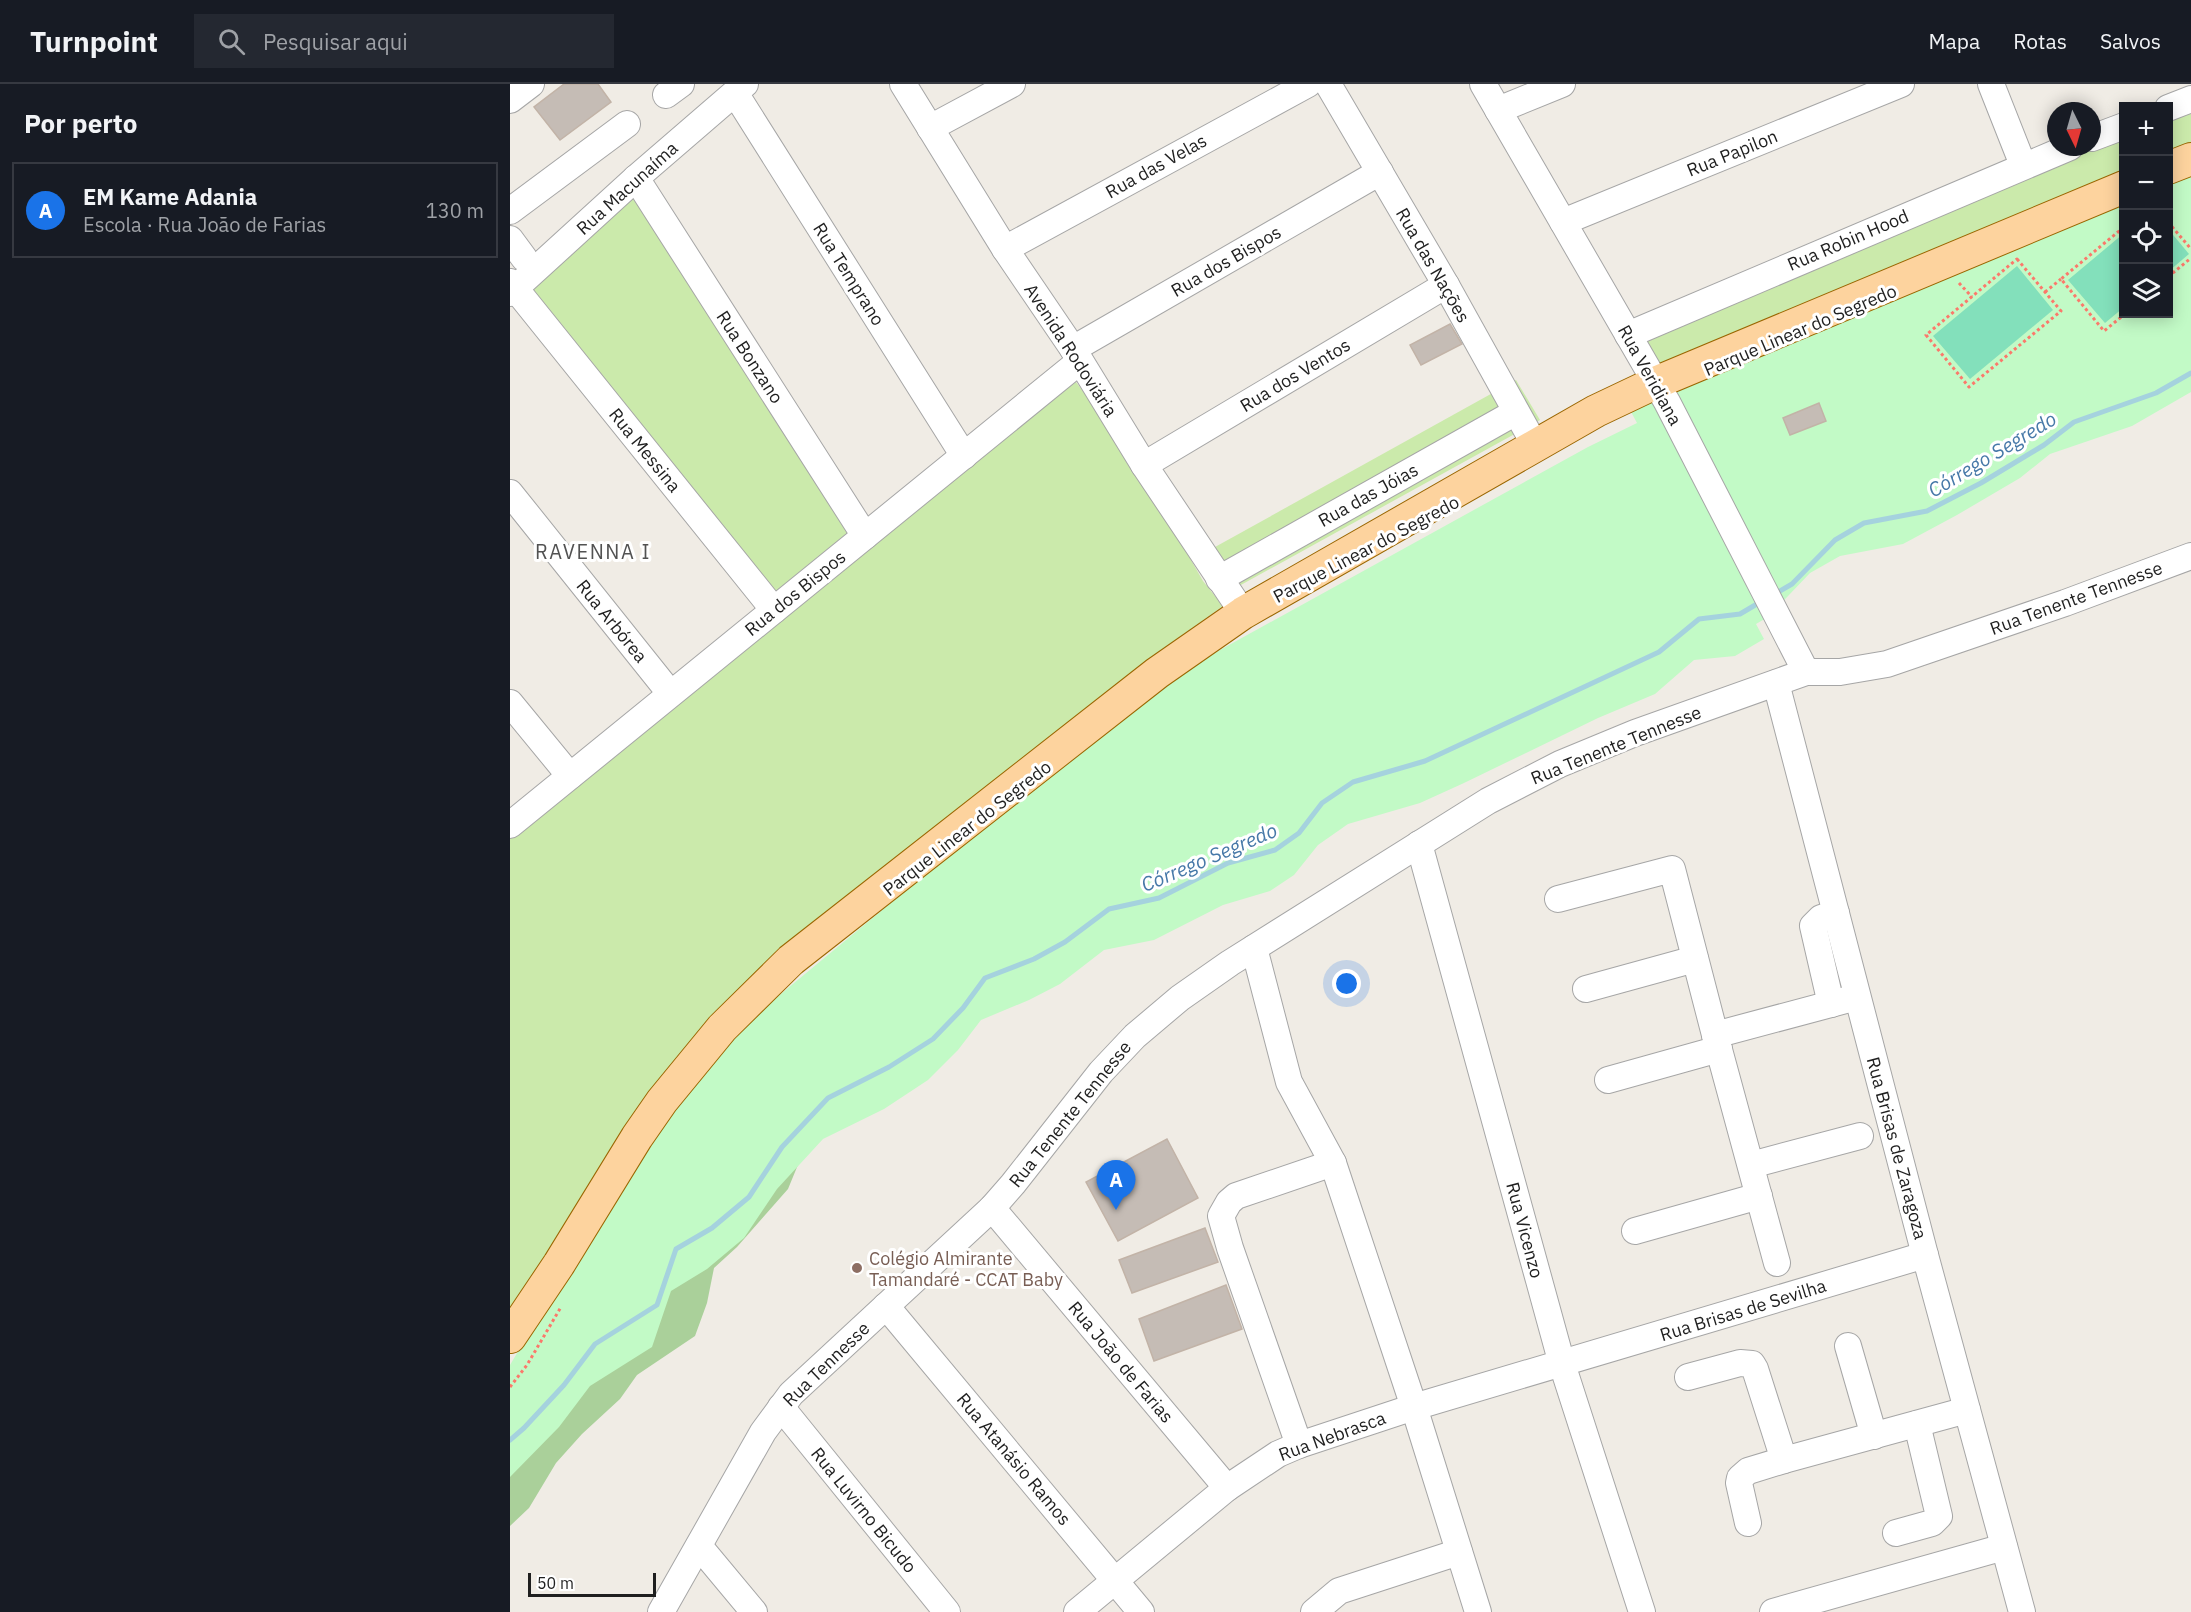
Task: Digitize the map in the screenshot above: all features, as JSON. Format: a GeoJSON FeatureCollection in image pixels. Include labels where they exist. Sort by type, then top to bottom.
{"type":"FeatureCollection","features":[{"type":"Feature","properties":{"kind":"main road"},"geometry":{"type":"LineString","coordinates":[[2173,166],[2191,159]]}},
{"type":"Feature","properties":{"kind":"main road"},"geometry":{"type":"LineString","coordinates":[[510,1337],[643,1128],[722,1028],[792,960],[1157,673],[1243,613],[1596,411],[1655,383],[2119,189]]}},
{"type":"Feature","properties":{"kind":"street"},"geometry":{"type":"LineString","coordinates":[[510,100],[531,84]]}},
{"type":"Feature","properties":{"kind":"street","name":"Avenida Rodoviária"},"geometry":{"type":"LineString","coordinates":[[903,84],[1005,249],[1077,355],[1143,465],[1243,613]]}},
{"type":"Feature","properties":{"kind":"street"},"geometry":{"type":"LineString","coordinates":[[930,128],[1012,84]]}},
{"type":"Feature","properties":{"kind":"street","name":"Rua das Velas"},"geometry":{"type":"LineString","coordinates":[[1005,249],[1308,84]]}},
{"type":"Feature","properties":{"kind":"street","name":"Rua das Nações"},"geometry":{"type":"LineString","coordinates":[[1328,84],[1446,285],[1536,447]]}},
{"type":"Feature","properties":{"kind":"street","name":"Rua Veridiana"},"geometry":{"type":"LineString","coordinates":[[1483,84],[1667,402],[1806,672]]}},
{"type":"Feature","properties":{"kind":"street"},"geometry":{"type":"LineString","coordinates":[[1498,110],[1562,84]]}},
{"type":"Feature","properties":{"kind":"street","name":"Rua Papilon"},"geometry":{"type":"LineString","coordinates":[[1563,222],[1901,84]]}},
{"type":"Feature","properties":{"kind":"street"},"geometry":{"type":"LineString","coordinates":[[1991,84],[2023,165]]}},
{"type":"Feature","properties":{"kind":"street","name":"Rua Macunaíma"},"geometry":{"type":"LineString","coordinates":[[513,272],[603,208],[740,88]]}},
{"type":"Feature","properties":{"kind":"street","name":"Rua Temprano"},"geometry":{"type":"LineString","coordinates":[[740,88],[964,456]]}},
{"type":"Feature","properties":{"kind":"street"},"geometry":{"type":"LineString","coordinates":[[2173,106],[2191,99]]}},
{"type":"Feature","properties":{"kind":"street"},"geometry":{"type":"LineString","coordinates":[[510,211],[627,124]]}},
{"type":"Feature","properties":{"kind":"street"},"geometry":{"type":"LineString","coordinates":[[2101,135],[2119,128]]}},
{"type":"Feature","properties":{"kind":"street","name":"Rua Robin Hood"},"geometry":{"type":"LineString","coordinates":[[1628,335],[2047,156]]}},
{"type":"Feature","properties":{"kind":"street","name":"Rua dos Bispos"},"geometry":{"type":"LineString","coordinates":[[510,825],[669,693],[964,456],[1077,355],[1380,172]]}},
{"type":"Feature","properties":{"kind":"street","name":"Rua Bonzano"},"geometry":{"type":"LineString","coordinates":[[636,178],[864,536]]}},
{"type":"Feature","properties":{"kind":"street","name":"Rua Messina"},"geometry":{"type":"LineString","coordinates":[[513,272],[774,610]]}},
{"type":"Feature","properties":{"kind":"street","name":"Rua dos Ventos"},"geometry":{"type":"LineString","coordinates":[[1143,465],[1446,285]]}},
{"type":"Feature","properties":{"kind":"street","name":"Rua das Jóias"},"geometry":{"type":"LineString","coordinates":[[1219,579],[1516,412]]}},
{"type":"Feature","properties":{"kind":"street","name":"Rua Arbórea"},"geometry":{"type":"LineString","coordinates":[[510,493],[669,693]]}},
{"type":"Feature","properties":{"kind":"street","name":"Rua Tenente Tennesse"},"geometry":{"type":"LineString","coordinates":[[992,1208],[1101,1072],[1135,1036],[1180,998],[1254,948],[1488,801],[1560,764],[1635,733],[1806,672],[1840,672],[1887,664],[2065,603],[2191,556]]}},
{"type":"Feature","properties":{"kind":"street","name":"Rua Brisas de Zaragoza"},"geometry":{"type":"LineString","coordinates":[[1776,683],[1925,1256],[2022,1612]]}},
{"type":"Feature","properties":{"kind":"street"},"geometry":{"type":"LineString","coordinates":[[510,703],[570,776]]}},
{"type":"Feature","properties":{"kind":"street","name":"Rua Vicenzo"},"geometry":{"type":"LineString","coordinates":[[1419,844],[1562,1364],[1642,1612]]}},
{"type":"Feature","properties":{"kind":"street"},"geometry":{"type":"LineString","coordinates":[[1558,899],[1672,869],[1777,1263]]}},
{"type":"Feature","properties":{"kind":"street"},"geometry":{"type":"LineString","coordinates":[[1831,1004],[1813,926],[1821,918],[1836,913]]}},
{"type":"Feature","properties":{"kind":"street"},"geometry":{"type":"LineString","coordinates":[[1254,948],[1288,1082],[1333,1163],[1414,1407],[1478,1612]]}},
{"type":"Feature","properties":{"kind":"street"},"geometry":{"type":"LineString","coordinates":[[1586,989],[1695,959]]}},
{"type":"Feature","properties":{"kind":"street"},"geometry":{"type":"LineString","coordinates":[[1608,1080],[1857,997]]}},
{"type":"Feature","properties":{"kind":"street"},"geometry":{"type":"LineString","coordinates":[[1751,1165],[1860,1136]]}},
{"type":"Feature","properties":{"kind":"street"},"geometry":{"type":"LineString","coordinates":[[1299,1445],[1221,1216],[1228,1202],[1236,1196],[1333,1163]]}},
{"type":"Feature","properties":{"kind":"street"},"geometry":{"type":"LineString","coordinates":[[1635,1231],[1759,1196]]}},
{"type":"Feature","properties":{"kind":"street","name":"Rua Tennesse"},"geometry":{"type":"LineString","coordinates":[[661,1612],[763,1432],[781,1407],[792,1394],[992,1208]]}},
{"type":"Feature","properties":{"kind":"street","name":"Rua João de Farias"},"geometry":{"type":"LineString","coordinates":[[992,1208],[1227,1488]]}},
{"type":"Feature","properties":{"kind":"street","name":"Rua Brisas de Sevilha"},"geometry":{"type":"LineString","coordinates":[[1562,1364],[1925,1256]]}},
{"type":"Feature","properties":{"kind":"street","name":"Rua Atanásio Ramos"},"geometry":{"type":"LineString","coordinates":[[886,1306],[1141,1612]]}},
{"type":"Feature","properties":{"kind":"street"},"geometry":{"type":"LineString","coordinates":[[1848,1346],[1874,1436]]}},
{"type":"Feature","properties":{"kind":"street"},"geometry":{"type":"LineString","coordinates":[[1688,1377],[1740,1363],[1752,1364],[1784,1460]]}},
{"type":"Feature","properties":{"kind":"street","name":"Rua Nebrasca"},"geometry":{"type":"LineString","coordinates":[[1077,1612],[1227,1488],[1278,1454],[1414,1407],[1562,1364]]}},
{"type":"Feature","properties":{"kind":"street","name":"Rua Luvirno Bicudo"},"geometry":{"type":"LineString","coordinates":[[781,1407],[947,1612]]}},
{"type":"Feature","properties":{"kind":"street"},"geometry":{"type":"LineString","coordinates":[[1748,1523],[1739,1483],[1740,1478],[1748,1471],[1967,1410]]}},
{"type":"Feature","properties":{"kind":"street"},"geometry":{"type":"LineString","coordinates":[[1896,1533],[1932,1523],[1939,1516],[1917,1424]]}},
{"type":"Feature","properties":{"kind":"street"},"geometry":{"type":"LineString","coordinates":[[699,1546],[754,1612]]}},
{"type":"Feature","properties":{"kind":"street"},"geometry":{"type":"LineString","coordinates":[[1773,1612],[2004,1547]]}},
{"type":"Feature","properties":{"kind":"street"},"geometry":{"type":"LineString","coordinates":[[1314,1612],[1339,1591],[1459,1552]]}},
{"type":"Feature","properties":{"kind":"path"},"geometry":{"type":"LineString","coordinates":[[2173,227],[2191,249]]}},
{"type":"Feature","properties":{"kind":"path"},"geometry":{"type":"LineString","coordinates":[[2045,292],[2119,231]]}},
{"type":"Feature","properties":{"kind":"path"},"geometry":{"type":"LineString","coordinates":[[2173,274],[2191,258]]}},
{"type":"Feature","properties":{"kind":"path"},"geometry":{"type":"LineString","coordinates":[[2017,259],[2045,292],[2061,310],[1969,387],[1926,335],[2017,259]]}},
{"type":"Feature","properties":{"kind":"path"},"geometry":{"type":"LineString","coordinates":[[2061,279],[2104,331],[2120,318]]}},
{"type":"Feature","properties":{"kind":"green space"},"geometry":{"type":"Polygon","coordinates":[[[2191,106],[2191,154],[2173,161],[2173,156],[2173,113],[2191,106]]]}},
{"type":"Feature","properties":{"kind":"green space"},"geometry":{"type":"Polygon","coordinates":[[[2119,134],[2119,184],[1659,368],[1644,339],[2028,170],[2063,156],[2101,156],[2101,141],[2119,134]]]}},
{"type":"Feature","properties":{"kind":"green space"},"geometry":{"type":"Polygon","coordinates":[[[2191,176],[2191,392],[2132,426],[2050,454],[2020,478],[1903,544],[1840,556],[1810,573],[1768,617],[1756,624],[1764,639],[1735,656],[1694,660],[1655,694],[1598,718],[1420,803],[1348,824],[1318,845],[1294,875],[1270,891],[1223,905],[1154,940],[1104,950],[1060,984],[981,1020],[958,1050],[928,1080],[884,1109],[823,1139],[777,1189],[744,1238],[707,1269],[671,1291],[652,1347],[590,1386],[559,1427],[510,1477],[510,1365],[623,1174],[710,1061],[782,993],[1089,739],[1152,693],[1220,650],[1588,447],[1637,423],[1629,408],[2119,206],[2119,318],[2173,318],[2173,183],[2191,176]]]}},
{"type":"Feature","properties":{"kind":"green space"},"geometry":{"type":"Polygon","coordinates":[[[636,196],[860,548],[1076,382],[1132,457],[1203,581],[1223,606],[1151,657],[1083,710],[787,951],[510,1325],[510,837],[786,612],[526,291],[636,196]]]}},
{"type":"Feature","properties":{"kind":"green space"},"geometry":{"type":"Polygon","coordinates":[[[2173,235],[2189,254],[2173,268],[2173,235]]]}},
{"type":"Feature","properties":{"kind":"green space"},"geometry":{"type":"Polygon","coordinates":[[[2119,237],[2119,311],[2105,323],[2068,280],[2119,237]]]}},
{"type":"Feature","properties":{"kind":"green space"},"geometry":{"type":"Polygon","coordinates":[[[2017,266],[2053,310],[1970,379],[1933,336],[2017,266]]]}},
{"type":"Feature","properties":{"kind":"green space"},"geometry":{"type":"Polygon","coordinates":[[[1516,380],[1540,420],[1230,591],[1206,552],[1516,380]]]}},
{"type":"Feature","properties":{"kind":"green space"},"geometry":{"type":"Polygon","coordinates":[[[802,1155],[788,1189],[737,1247],[714,1268],[707,1303],[695,1336],[637,1375],[620,1399],[582,1434],[556,1463],[529,1508],[510,1526],[510,1370],[802,1155]]]}},
{"type":"Feature","properties":{"kind":"building"},"geometry":{"type":"Polygon","coordinates":[[[564,84],[598,84],[611,102],[560,140],[534,107],[564,84]]]}},
{"type":"Feature","properties":{"kind":"building"},"geometry":{"type":"Polygon","coordinates":[[[1450,324],[1462,344],[1421,365],[1410,345],[1450,324]]]}},
{"type":"Feature","properties":{"kind":"building"},"geometry":{"type":"Polygon","coordinates":[[[1819,403],[1826,421],[1790,435],[1783,418],[1819,403]]]}},
{"type":"Feature","properties":{"kind":"building"},"geometry":{"type":"Polygon","coordinates":[[[1167,1139],[1198,1198],[1118,1241],[1086,1182],[1167,1139]]]}},
{"type":"Feature","properties":{"kind":"building"},"geometry":{"type":"Polygon","coordinates":[[[1205,1228],[1218,1262],[1132,1293],[1119,1260],[1205,1228]]]}},
{"type":"Feature","properties":{"kind":"building"},"geometry":{"type":"Polygon","coordinates":[[[1226,1285],[1242,1329],[1154,1361],[1139,1319],[1226,1285]]]}},
{"type":"Feature","properties":{"kind":"waterway","name":"Córrego Segredo"},"geometry":{"type":"LineString","coordinates":[[1773,595],[1792,584],[1835,540],[1864,523],[1927,511],[1981,483],[2044,445],[2074,422],[2156,393],[2191,373]]}},
{"type":"Feature","properties":{"kind":"waterway","name":"Córrego Segredo"},"geometry":{"type":"LineString","coordinates":[[510,1440],[564,1385],[595,1344],[657,1305],[676,1249],[712,1228],[749,1197],[782,1147],[828,1098],[889,1067],[933,1039],[963,1008],[985,978],[1034,959],[1065,942],[1109,909],[1159,898],[1228,863],[1275,850],[1299,833],[1322,803],[1353,782],[1425,761],[1659,652],[1699,619],[1740,614],[1762,601]]}},
{"type":"Feature","properties":{"kind":"place","name":"EM Kame Adania"},"geometry":{"type":"Point","coordinates":[1116,1210]}},
{"type":"Feature","properties":{"kind":"place","name":"Colégio Almirante Tamandaré - CCAT Baby"},"geometry":{"type":"Point","coordinates":[857,1268]}},
{"type":"Feature","properties":{"kind":"district","name":"RAVENNA I"},"geometry":{"type":"Point","coordinates":[593,551]}}]}
